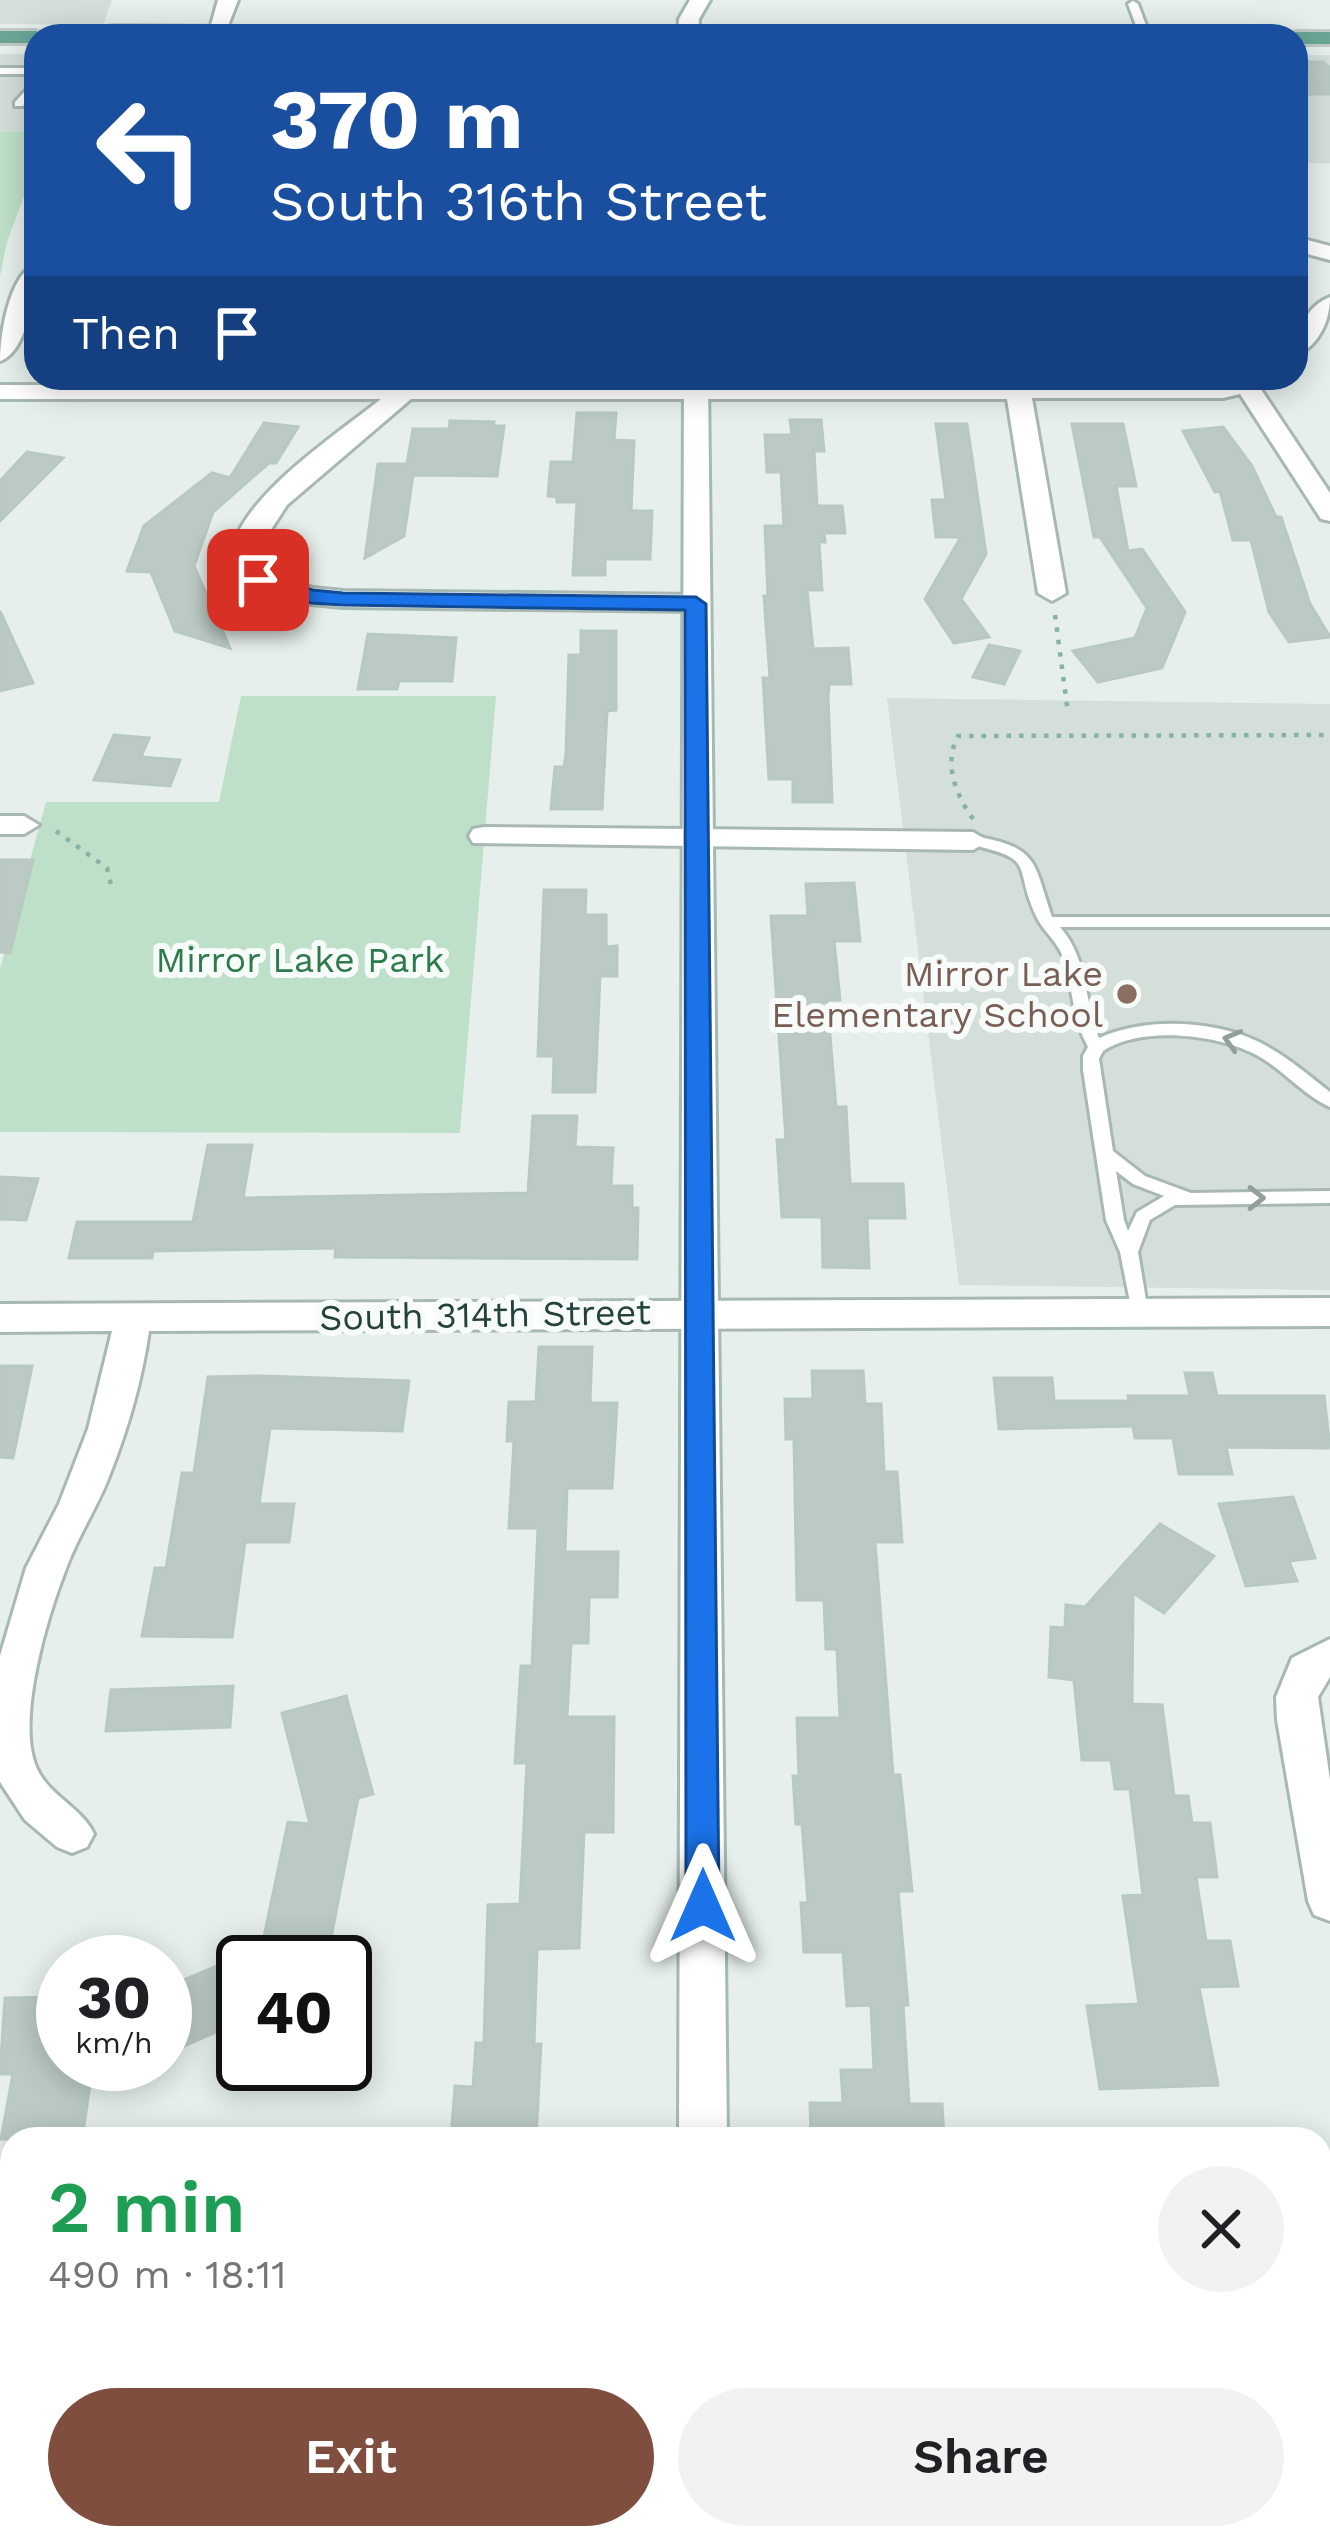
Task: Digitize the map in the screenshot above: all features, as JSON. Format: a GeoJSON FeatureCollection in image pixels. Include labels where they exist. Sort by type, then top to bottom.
{"type":"FeatureCollection","features":[{"type":"Feature","properties":{"kind":"street"},"geometry":{"type":"LineString","coordinates":[[0,354],[24,299]]}},
{"type":"Feature","properties":{"kind":"street"},"geometry":{"type":"LineString","coordinates":[[1308,332],[1330,304]]}},
{"type":"Feature","properties":{"kind":"street"},"geometry":{"type":"LineString","coordinates":[[0,392],[529,390]]}},
{"type":"Feature","properties":{"kind":"street"},"geometry":{"type":"LineString","coordinates":[[696,390],[703,2127]]}},
{"type":"Feature","properties":{"kind":"street"},"geometry":{"type":"LineString","coordinates":[[1018,390],[1052,593]]}},
{"type":"Feature","properties":{"kind":"street"},"geometry":{"type":"LineString","coordinates":[[1163,390],[1228,390]]}},
{"type":"Feature","properties":{"kind":"street"},"geometry":{"type":"LineString","coordinates":[[1258,390],[1300,472],[1330,513]]}},
{"type":"Feature","properties":{"kind":"street"},"geometry":{"type":"LineString","coordinates":[[403,393],[295,485],[247,538],[245,559],[258,580],[298,593],[343,599],[696,604]]}},
{"type":"Feature","properties":{"kind":"street"},"geometry":{"type":"LineString","coordinates":[[1300,472],[1330,481]]}},
{"type":"Feature","properties":{"kind":"street"},"geometry":{"type":"LineString","coordinates":[[484,836],[975,842]]}},
{"type":"Feature","properties":{"kind":"street","name":"South 314th Street"},"geometry":{"type":"LineString","coordinates":[[0,1318],[1330,1312]]}},
{"type":"Feature","properties":{"kind":"street"},"geometry":{"type":"LineString","coordinates":[[71,1834],[33,1806],[8,1745],[20,1664],[46,1569],[106,1436],[124,1378],[133,1318]]}},
{"type":"Feature","properties":{"kind":"street"},"geometry":{"type":"LineString","coordinates":[[1330,1656],[1307,1670],[1297,1708],[1330,1901]]}},
{"type":"Feature","properties":{"kind":"lane"},"geometry":{"type":"LineString","coordinates":[[1133,4],[1140,24]]}},
{"type":"Feature","properties":{"kind":"lane"},"geometry":{"type":"LineString","coordinates":[[20,104],[24,98]]}},
{"type":"Feature","properties":{"kind":"lane"},"geometry":{"type":"LineString","coordinates":[[975,842],[998,844],[1032,866],[1046,922],[1070,950],[1084,1028],[1096,1047]]}},
{"type":"Feature","properties":{"kind":"lane"},"geometry":{"type":"LineString","coordinates":[[1046,922],[1330,922]]}},
{"type":"Feature","properties":{"kind":"lane"},"geometry":{"type":"LineString","coordinates":[[1139,1312],[1129,1252],[1115,1220],[1090,1058],[1096,1047],[1126,1034],[1217,1034],[1262,1050],[1330,1101]]}},
{"type":"Feature","properties":{"kind":"lane"},"geometry":{"type":"LineString","coordinates":[[1105,1154],[1139,1180],[1190,1198]]}},
{"type":"Feature","properties":{"kind":"lane"},"geometry":{"type":"LineString","coordinates":[[1129,1252],[1143,1216],[1172,1199],[1330,1197]]}},
{"type":"Feature","properties":{"kind":"path"},"geometry":{"type":"LineString","coordinates":[[1052,593],[1068,712]]}},
{"type":"Feature","properties":{"kind":"path"},"geometry":{"type":"LineString","coordinates":[[975,842],[970,811],[956,795],[951,749],[958,736],[1330,735]]}},
{"type":"Feature","properties":{"kind":"path"},"geometry":{"type":"LineString","coordinates":[[12,825],[55,831],[94,855],[112,876],[112,890]]}},
{"type":"Feature","properties":{"kind":"shaded area"},"geometry":{"type":"Polygon","coordinates":[[[0,0],[112,0],[103,24],[0,24],[0,0]]]}},
{"type":"Feature","properties":{"kind":"shaded area"},"geometry":{"type":"Polygon","coordinates":[[[0,54],[24,54],[24,132],[0,132],[0,54]]]}},
{"type":"Feature","properties":{"kind":"shaded area"},"geometry":{"type":"Polygon","coordinates":[[[1308,55],[1330,55],[1330,163],[1308,163],[1308,55]]]}},
{"type":"Feature","properties":{"kind":"shaded area","name":"Mirror Lake Elementary School"},"geometry":{"type":"Polygon","coordinates":[[[887,698],[1330,704],[1330,1290],[959,1285],[887,698]]]}},
{"type":"Feature","properties":{"kind":"green space"},"geometry":{"type":"Polygon","coordinates":[[[0,132],[24,132],[24,196],[0,276],[0,132]]]}},
{"type":"Feature","properties":{"kind":"green space","name":"Mirror Lake Park"},"geometry":{"type":"Polygon","coordinates":[[[241,696],[496,696],[460,1133],[0,1132],[0,969],[46,802],[219,802],[241,696]]]}},
{"type":"Feature","properties":{"kind":"building"},"geometry":{"type":"Polygon","coordinates":[[[1308,62],[1323,62],[1330,68],[1330,94],[1308,94],[1308,62]]]}},
{"type":"Feature","properties":{"kind":"building"},"geometry":{"type":"Polygon","coordinates":[[[577,413],[616,413],[614,440],[634,441],[631,511],[652,511],[650,559],[605,559],[605,575],[573,575],[577,502],[557,502],[557,497],[548,496],[551,462],[573,462],[577,413]]]}},
{"type":"Feature","properties":{"kind":"building"},"geometry":{"type":"Polygon","coordinates":[[[790,420],[821,420],[824,451],[814,451],[817,506],[842,506],[845,533],[824,533],[825,542],[819,542],[822,590],[807,590],[813,649],[848,648],[851,684],[829,684],[832,802],[793,802],[793,779],[769,779],[763,678],[770,678],[765,526],[784,526],[781,472],[767,472],[765,435],[792,435],[790,420]]]}},
{"type":"Feature","properties":{"kind":"building"},"geometry":{"type":"Polygon","coordinates":[[[450,421],[504,426],[497,476],[413,475],[404,536],[365,558],[378,464],[407,464],[413,429],[449,429],[450,421]]]}},
{"type":"Feature","properties":{"kind":"building"},"geometry":{"type":"Polygon","coordinates":[[[264,423],[298,427],[276,463],[269,463],[213,512],[194,566],[230,648],[175,631],[151,572],[127,571],[144,526],[212,473],[230,478],[264,423]]]}},
{"type":"Feature","properties":{"kind":"building"},"geometry":{"type":"Polygon","coordinates":[[[936,424],[967,424],[986,554],[961,599],[989,637],[954,643],[925,599],[961,537],[936,537],[932,500],[946,500],[936,424]]]}},
{"type":"Feature","properties":{"kind":"building"},"geometry":{"type":"Polygon","coordinates":[[[1072,424],[1123,424],[1136,486],[1116,486],[1128,551],[1142,549],[1185,612],[1162,668],[1098,682],[1073,651],[1135,638],[1147,608],[1100,537],[1094,537],[1072,424]]]}},
{"type":"Feature","properties":{"kind":"building"},"geometry":{"type":"Polygon","coordinates":[[[1223,427],[1252,466],[1276,517],[1281,517],[1310,604],[1330,637],[1289,642],[1269,612],[1251,540],[1233,540],[1220,491],[1215,492],[1183,431],[1223,427]]]}},
{"type":"Feature","properties":{"kind":"building"},"geometry":{"type":"Polygon","coordinates":[[[27,452],[63,458],[0,521],[0,481],[27,452]]]}},
{"type":"Feature","properties":{"kind":"building"},"geometry":{"type":"Polygon","coordinates":[[[0,611],[33,683],[0,691],[0,611]]]}},
{"type":"Feature","properties":{"kind":"building"},"geometry":{"type":"Polygon","coordinates":[[[581,631],[616,631],[616,710],[607,711],[602,809],[551,809],[555,767],[564,767],[566,754],[569,655],[581,655],[581,631]]]}},
{"type":"Feature","properties":{"kind":"building"},"geometry":{"type":"Polygon","coordinates":[[[368,634],[456,638],[452,681],[399,681],[397,689],[358,689],[368,634]]]}},
{"type":"Feature","properties":{"kind":"building"},"geometry":{"type":"Polygon","coordinates":[[[989,645],[1020,651],[1004,684],[973,677],[989,645]]]}},
{"type":"Feature","properties":{"kind":"building"},"geometry":{"type":"Polygon","coordinates":[[[114,735],[149,738],[141,757],[180,760],[170,786],[94,780],[114,735]]]}},
{"type":"Feature","properties":{"kind":"building"},"geometry":{"type":"Polygon","coordinates":[[[0,860],[33,860],[10,953],[0,952],[0,860]]]}},
{"type":"Feature","properties":{"kind":"building"},"geometry":{"type":"Polygon","coordinates":[[[854,883],[860,941],[834,941],[840,1000],[827,1000],[836,1107],[846,1107],[850,1184],[903,1184],[905,1218],[867,1218],[869,1268],[823,1267],[822,1217],[782,1217],[777,1140],[786,1140],[771,916],[808,916],[806,884],[854,883]]]}},
{"type":"Feature","properties":{"kind":"building"},"geometry":{"type":"Polygon","coordinates":[[[544,890],[586,890],[585,915],[606,915],[606,947],[617,946],[617,976],[600,976],[595,1092],[553,1092],[554,1056],[538,1056],[544,890]]]}},
{"type":"Feature","properties":{"kind":"building"},"geometry":{"type":"Polygon","coordinates":[[[533,1116],[577,1116],[575,1147],[613,1148],[611,1186],[632,1186],[632,1208],[638,1208],[637,1259],[335,1257],[336,1248],[153,1251],[152,1258],[69,1258],[77,1222],[193,1222],[208,1145],[252,1145],[243,1198],[528,1193],[533,1116]]]}},
{"type":"Feature","properties":{"kind":"building"},"geometry":{"type":"Polygon","coordinates":[[[0,1177],[38,1179],[26,1220],[0,1219],[0,1177]]]}},
{"type":"Feature","properties":{"kind":"building"},"geometry":{"type":"Polygon","coordinates":[[[539,1347],[592,1347],[590,1403],[617,1403],[612,1488],[567,1488],[565,1552],[618,1552],[617,1597],[589,1597],[588,1643],[571,1643],[567,1717],[614,1717],[613,1832],[584,1832],[579,1948],[537,1949],[534,2044],[541,2044],[537,2127],[452,2127],[455,2086],[473,2087],[476,2043],[484,2043],[488,1905],[520,1904],[527,1763],[515,1763],[521,1666],[532,1666],[538,1528],[509,1528],[514,1441],[507,1441],[509,1402],[536,1402],[539,1347]]]}},
{"type":"Feature","properties":{"kind":"building"},"geometry":{"type":"Polygon","coordinates":[[[0,1366],[32,1366],[13,1458],[0,1457],[0,1366]]]}},
{"type":"Feature","properties":{"kind":"building"},"geometry":{"type":"Polygon","coordinates":[[[812,1371],[863,1371],[865,1404],[881,1404],[884,1472],[897,1472],[902,1542],[875,1542],[893,1775],[900,1775],[912,1891],[898,1891],[908,2005],[903,2005],[909,2104],[942,2104],[943,2127],[811,2127],[810,2103],[843,2103],[841,2070],[874,2070],[871,2005],[847,2006],[843,1952],[804,1952],[801,1903],[808,1903],[793,1776],[799,1776],[797,1718],[840,1718],[837,1649],[826,1649],[824,1600],[797,1600],[794,1439],[786,1439],[785,1399],[813,1399],[812,1371]]]}},
{"type":"Feature","properties":{"kind":"building"},"geometry":{"type":"Polygon","coordinates":[[[1185,1373],[1212,1373],[1217,1396],[1324,1396],[1330,1448],[1226,1447],[1232,1474],[1179,1474],[1173,1438],[1135,1438],[1133,1426],[999,1429],[994,1378],[1052,1378],[1054,1401],[1129,1401],[1128,1396],[1190,1396],[1185,1373]]]}},
{"type":"Feature","properties":{"kind":"building"},"geometry":{"type":"Polygon","coordinates":[[[208,1377],[409,1381],[402,1431],[270,1428],[259,1504],[294,1504],[289,1542],[245,1542],[232,1637],[142,1636],[155,1568],[166,1568],[182,1473],[194,1473],[208,1377]]]}},
{"type":"Feature","properties":{"kind":"building"},"geometry":{"type":"Polygon","coordinates":[[[1293,1497],[1315,1558],[1289,1561],[1297,1581],[1246,1586],[1219,1504],[1293,1497]]]}},
{"type":"Feature","properties":{"kind":"building"},"geometry":{"type":"Polygon","coordinates":[[[1160,1524],[1214,1556],[1164,1613],[1133,1593],[1132,1704],[1162,1705],[1174,1796],[1188,1796],[1192,1823],[1210,1823],[1217,1877],[1196,1877],[1206,1941],[1230,1941],[1238,1986],[1199,1987],[1218,2085],[1100,2089],[1087,2006],[1139,2004],[1123,1896],[1143,1895],[1130,1789],[1115,1789],[1111,1760],[1082,1760],[1074,1680],[1049,1677],[1051,1627],[1065,1628],[1066,1605],[1085,1607],[1160,1524]]]}},
{"type":"Feature","properties":{"kind":"building"},"geometry":{"type":"Polygon","coordinates":[[[233,1686],[230,1727],[106,1731],[111,1690],[233,1686]]]}},
{"type":"Feature","properties":{"kind":"building"},"geometry":{"type":"Polygon","coordinates":[[[346,1696],[373,1794],[358,1798],[332,1935],[264,1935],[288,1822],[310,1824],[282,1713],[346,1696]]]}},
{"type":"Feature","properties":{"kind":"building"},"geometry":{"type":"Polygon","coordinates":[[[216,1966],[216,2032],[192,2042],[192,1977],[216,1966]]]}},
{"type":"Feature","properties":{"kind":"building"},"geometry":{"type":"Polygon","coordinates":[[[36,1997],[36,2091],[89,2091],[84,2127],[3,2127],[13,2074],[0,2074],[5,1998],[36,1997]]]}},
{"type":"Feature","properties":{"kind":"place","name":"Mirror Lake Elementary School"},"geometry":{"type":"Point","coordinates":[1127,994]}},
{"type":"Feature","properties":{"kind":"route"},"geometry":{"type":"LineString","coordinates":[[258,580],[311,596],[343,599],[696,604],[703,1906]]}}]}
